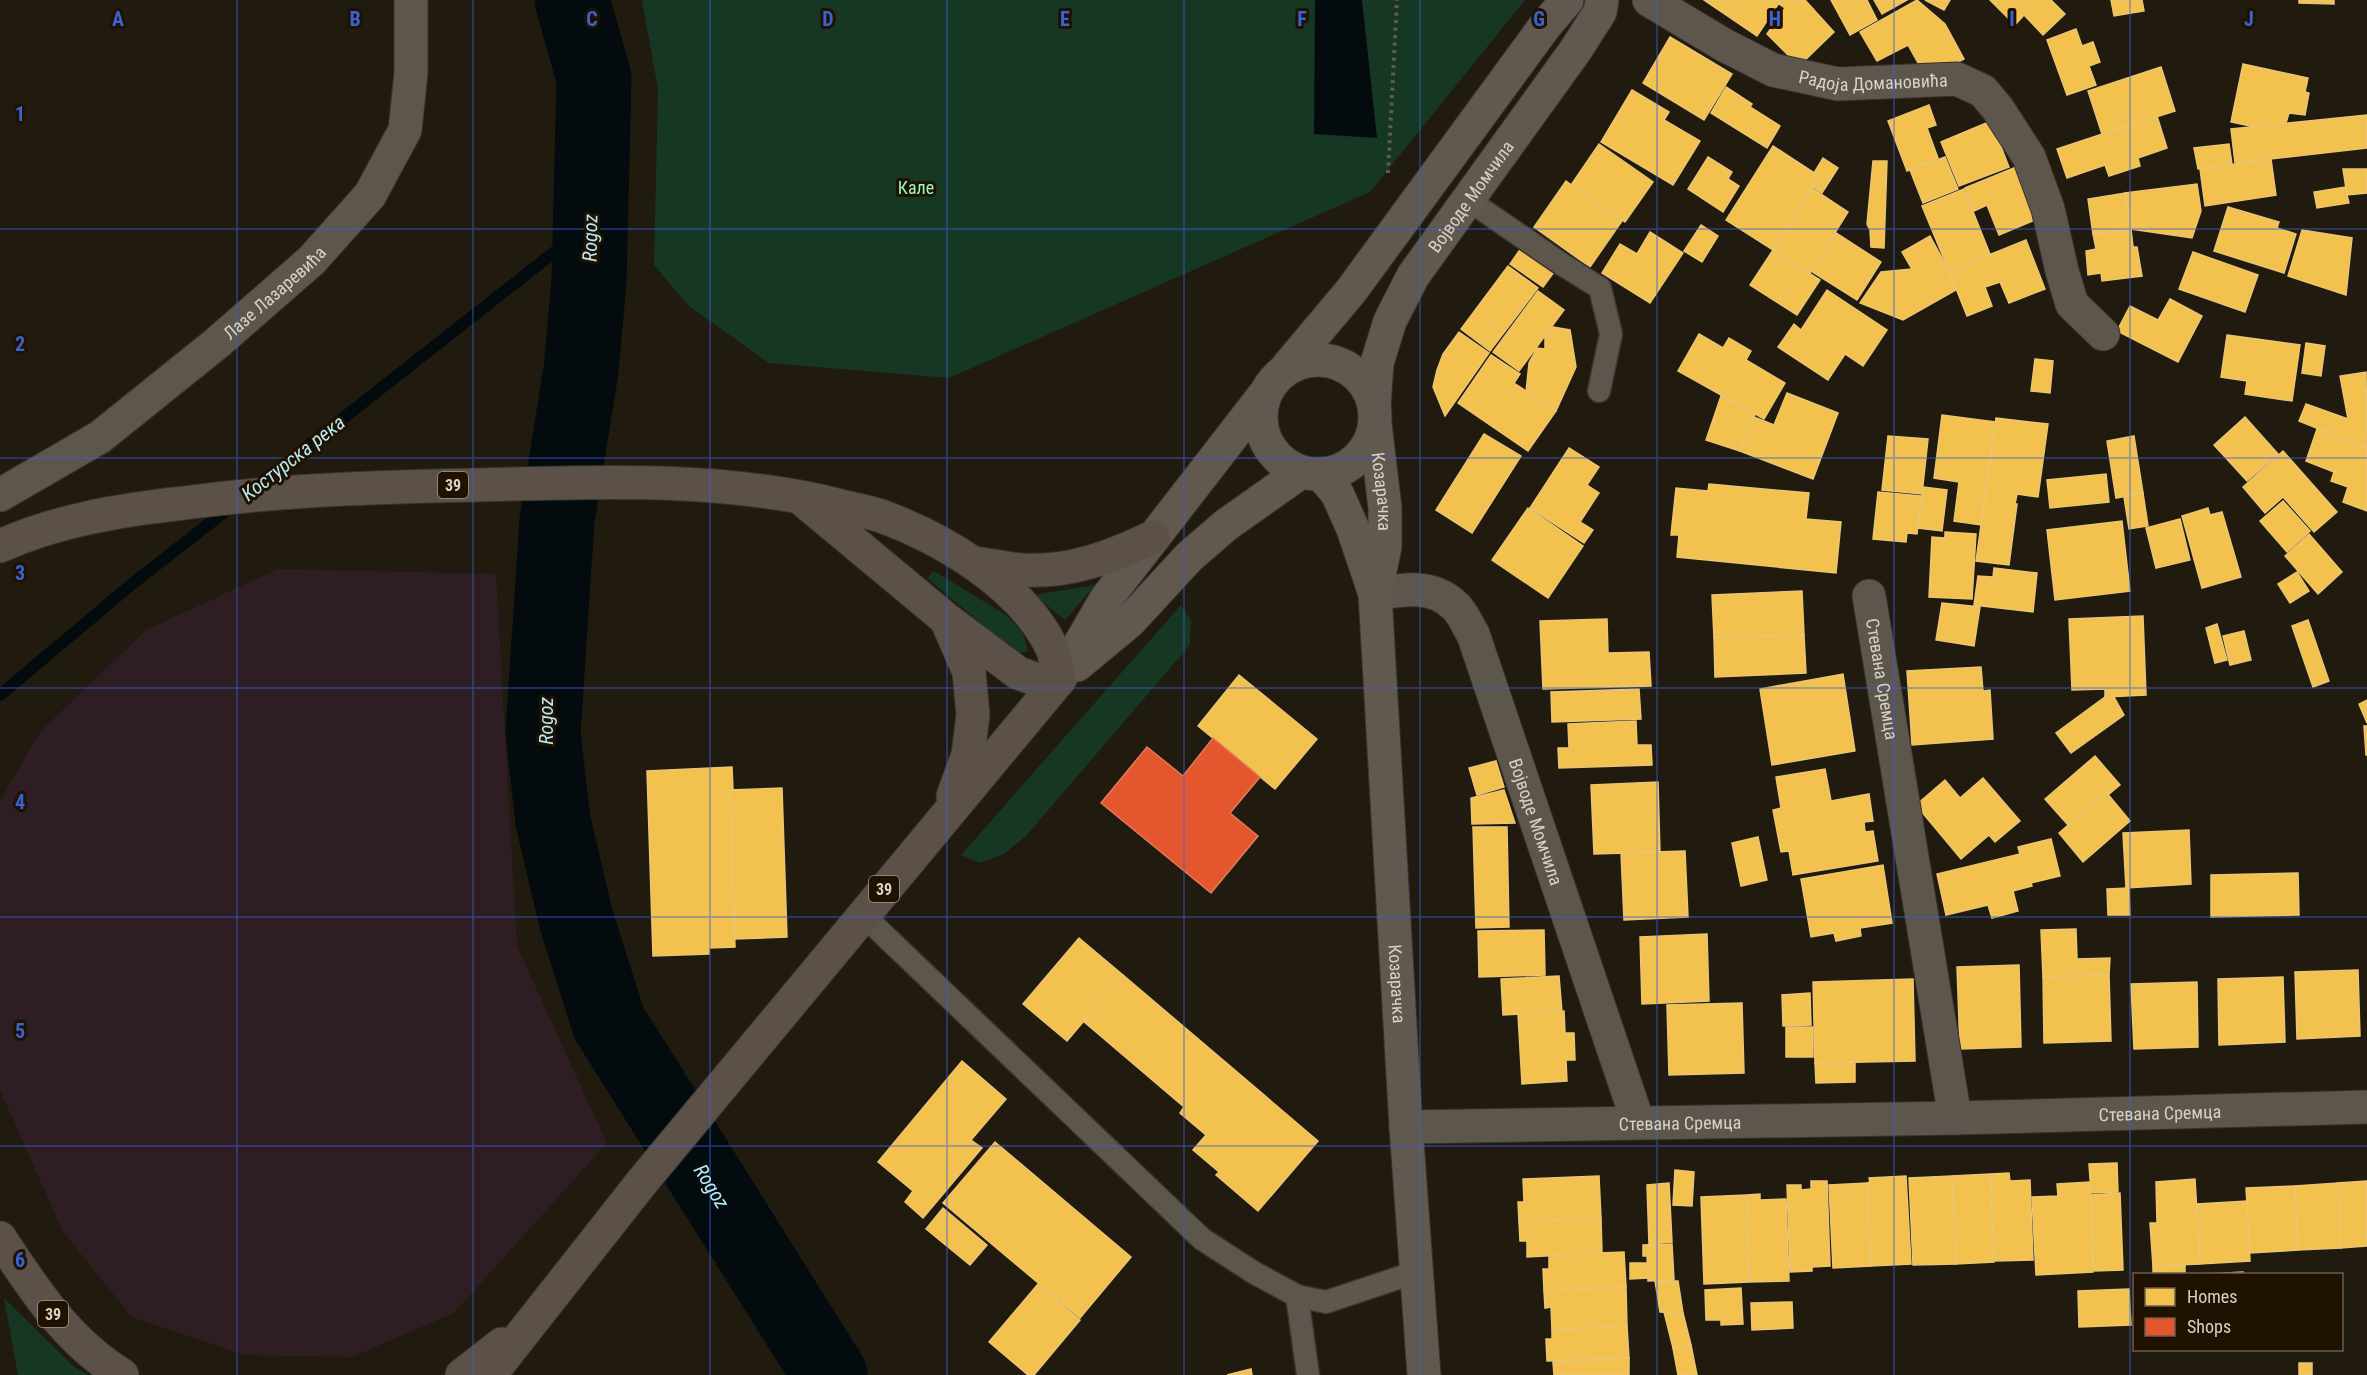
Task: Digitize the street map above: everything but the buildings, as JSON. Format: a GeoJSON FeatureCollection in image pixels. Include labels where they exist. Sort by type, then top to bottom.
{"type":"FeatureCollection","features":[{"type":"Feature","properties":{"kind":"main road"},"geometry":{"type":"LineString","coordinates":[[1059,680],[1106,599],[1274,379],[1288,366],[1351,291],[1545,26],[1567,0]]}},
{"type":"Feature","properties":{"kind":"main road","name":"Војводе Момчила"},"geometry":{"type":"LineString","coordinates":[[1375,415],[1377,363],[1390,321],[1413,276],[1575,51],[1600,12],[1602,0]]}},
{"type":"Feature","properties":{"kind":"main road"},"geometry":{"type":"LineString","coordinates":[[946,619],[1018,673],[1038,680],[1059,680],[1130,621],[1189,557],[1260,500],[1311,473],[1340,470],[1357,459],[1369,443],[1375,415],[1369,389],[1357,374],[1342,364],[1324,359],[1306,360],[1288,366]]}},
{"type":"Feature","properties":{"kind":"main road"},"geometry":{"type":"LineString","coordinates":[[1264,395],[1260,414],[1262,433],[1270,450],[1283,463],[1311,473]]}},
{"type":"Feature","properties":{"kind":"main road","name":"Козарачка"},"geometry":{"type":"LineString","coordinates":[[1375,415],[1385,508],[1385,547],[1375,594],[1406,1127],[1424,1375]]}},
{"type":"Feature","properties":{"kind":"main road","name":"Козарачка"},"geometry":{"type":"LineString","coordinates":[[1311,473],[1336,493],[1345,511],[1375,594]]}},
{"type":"Feature","properties":{"kind":"main road","name":"39"},"geometry":{"type":"LineString","coordinates":[[0,546],[34,531],[129,510],[245,495],[373,487],[533,484],[647,484],[748,488],[797,495],[880,516],[918,532],[974,563],[1008,591],[1035,619],[1052,649],[1059,680],[642,1182],[490,1375]]}},
{"type":"Feature","properties":{"kind":"main road","name":"39"},"geometry":{"type":"LineString","coordinates":[[797,495],[946,619],[969,672],[974,715],[968,755],[945,817]]}},
{"type":"Feature","properties":{"kind":"main road"},"geometry":{"type":"LineString","coordinates":[[974,563],[1023,570],[1056,568],[1090,563],[1115,555],[1153,537]]}},
{"type":"Feature","properties":{"kind":"main road","name":"39"},"geometry":{"type":"LineString","coordinates":[[0,1238],[42,1302],[81,1344],[122,1375]]}},
{"type":"Feature","properties":{"kind":"main road","name":"39"},"geometry":{"type":"LineString","coordinates":[[462,1375],[532,1322]]}},
{"type":"Feature","properties":{"kind":"street","name":"Лазе Лазаревића"},"geometry":{"type":"LineString","coordinates":[[0,495],[100,437],[217,343],[312,260],[370,195],[405,130],[411,72],[411,0]]}},
{"type":"Feature","properties":{"kind":"street","name":"Радоја Домановића"},"geometry":{"type":"LineString","coordinates":[[1649,0],[1724,45],[1773,70],[1838,84],[1957,78],[1983,91],[1998,109],[2029,157],[2048,209],[2072,304],[2103,334]]}},
{"type":"Feature","properties":{"kind":"street","name":"Војводе Момчила"},"geometry":{"type":"LineString","coordinates":[[1375,594],[1408,588],[1433,592],[1456,606],[1473,634],[1638,1122]]}},
{"type":"Feature","properties":{"kind":"street","name":"Стевана Сремца"},"geometry":{"type":"LineString","coordinates":[[1869,596],[1955,1118]]}},
{"type":"Feature","properties":{"kind":"street","name":"Стевана Сремца"},"geometry":{"type":"LineString","coordinates":[[1406,1127],[1955,1118],[2367,1107]]}},
{"type":"Feature","properties":{"kind":"lane"},"geometry":{"type":"LineString","coordinates":[[1467,199],[1600,288],[1611,334],[1599,391]]}},
{"type":"Feature","properties":{"kind":"lane"},"geometry":{"type":"LineString","coordinates":[[863,915],[1202,1239],[1253,1272],[1297,1296],[1326,1302],[1416,1272]]}},
{"type":"Feature","properties":{"kind":"lane"},"geometry":{"type":"LineString","coordinates":[[1297,1296],[1308,1375]]}},
{"type":"Feature","properties":{"kind":"path"},"geometry":{"type":"LineString","coordinates":[[1387,183],[1396,0]]}},
{"type":"Feature","properties":{"kind":"shaded area"},"geometry":{"type":"Polygon","coordinates":[[[1315,0],[1362,0],[1377,138],[1314,134],[1315,0]]]}},
{"type":"Feature","properties":{"kind":"shaded area"},"geometry":{"type":"Polygon","coordinates":[[[278,569],[496,574],[517,946],[607,1143],[454,1313],[352,1357],[243,1355],[132,1317],[63,1232],[0,1090],[0,801],[40,732],[146,630],[278,569]]]}},
{"type":"Feature","properties":{"kind":"green space","name":"Кале"},"geometry":{"type":"Polygon","coordinates":[[[642,0],[1525,0],[1370,192],[949,378],[769,363],[689,306],[654,265],[658,89],[642,0]]]}},
{"type":"Feature","properties":{"kind":"green space"},"geometry":{"type":"Polygon","coordinates":[[[934,571],[1006,615],[1023,633],[1028,651],[1017,654],[927,578],[934,571]]]}},
{"type":"Feature","properties":{"kind":"green space"},"geometry":{"type":"Polygon","coordinates":[[[1095,585],[1065,620],[1034,595],[1095,585]]]}},
{"type":"Feature","properties":{"kind":"green space"},"geometry":{"type":"Polygon","coordinates":[[[1181,605],[1191,620],[1190,645],[1026,836],[1004,854],[980,863],[961,855],[1181,605]]]}},
{"type":"Feature","properties":{"kind":"green space"},"geometry":{"type":"Polygon","coordinates":[[[4,1298],[73,1366],[88,1375],[18,1375],[4,1298]]]}},
{"type":"Feature","properties":{"kind":"waterway","name":"Rogoz"},"geometry":{"type":"LineString","coordinates":[[572,0],[594,78],[589,282],[581,370],[557,520],[543,733],[553,821],[576,919],[609,1023],[830,1375]]}},
{"type":"Feature","properties":{"kind":"waterway","name":"Костурска река"},"geometry":{"type":"LineString","coordinates":[[257,486],[590,224]]}},
{"type":"Feature","properties":{"kind":"waterway","name":"Костурска река"},"geometry":{"type":"LineString","coordinates":[[0,695],[132,584],[232,506]]}}]}
